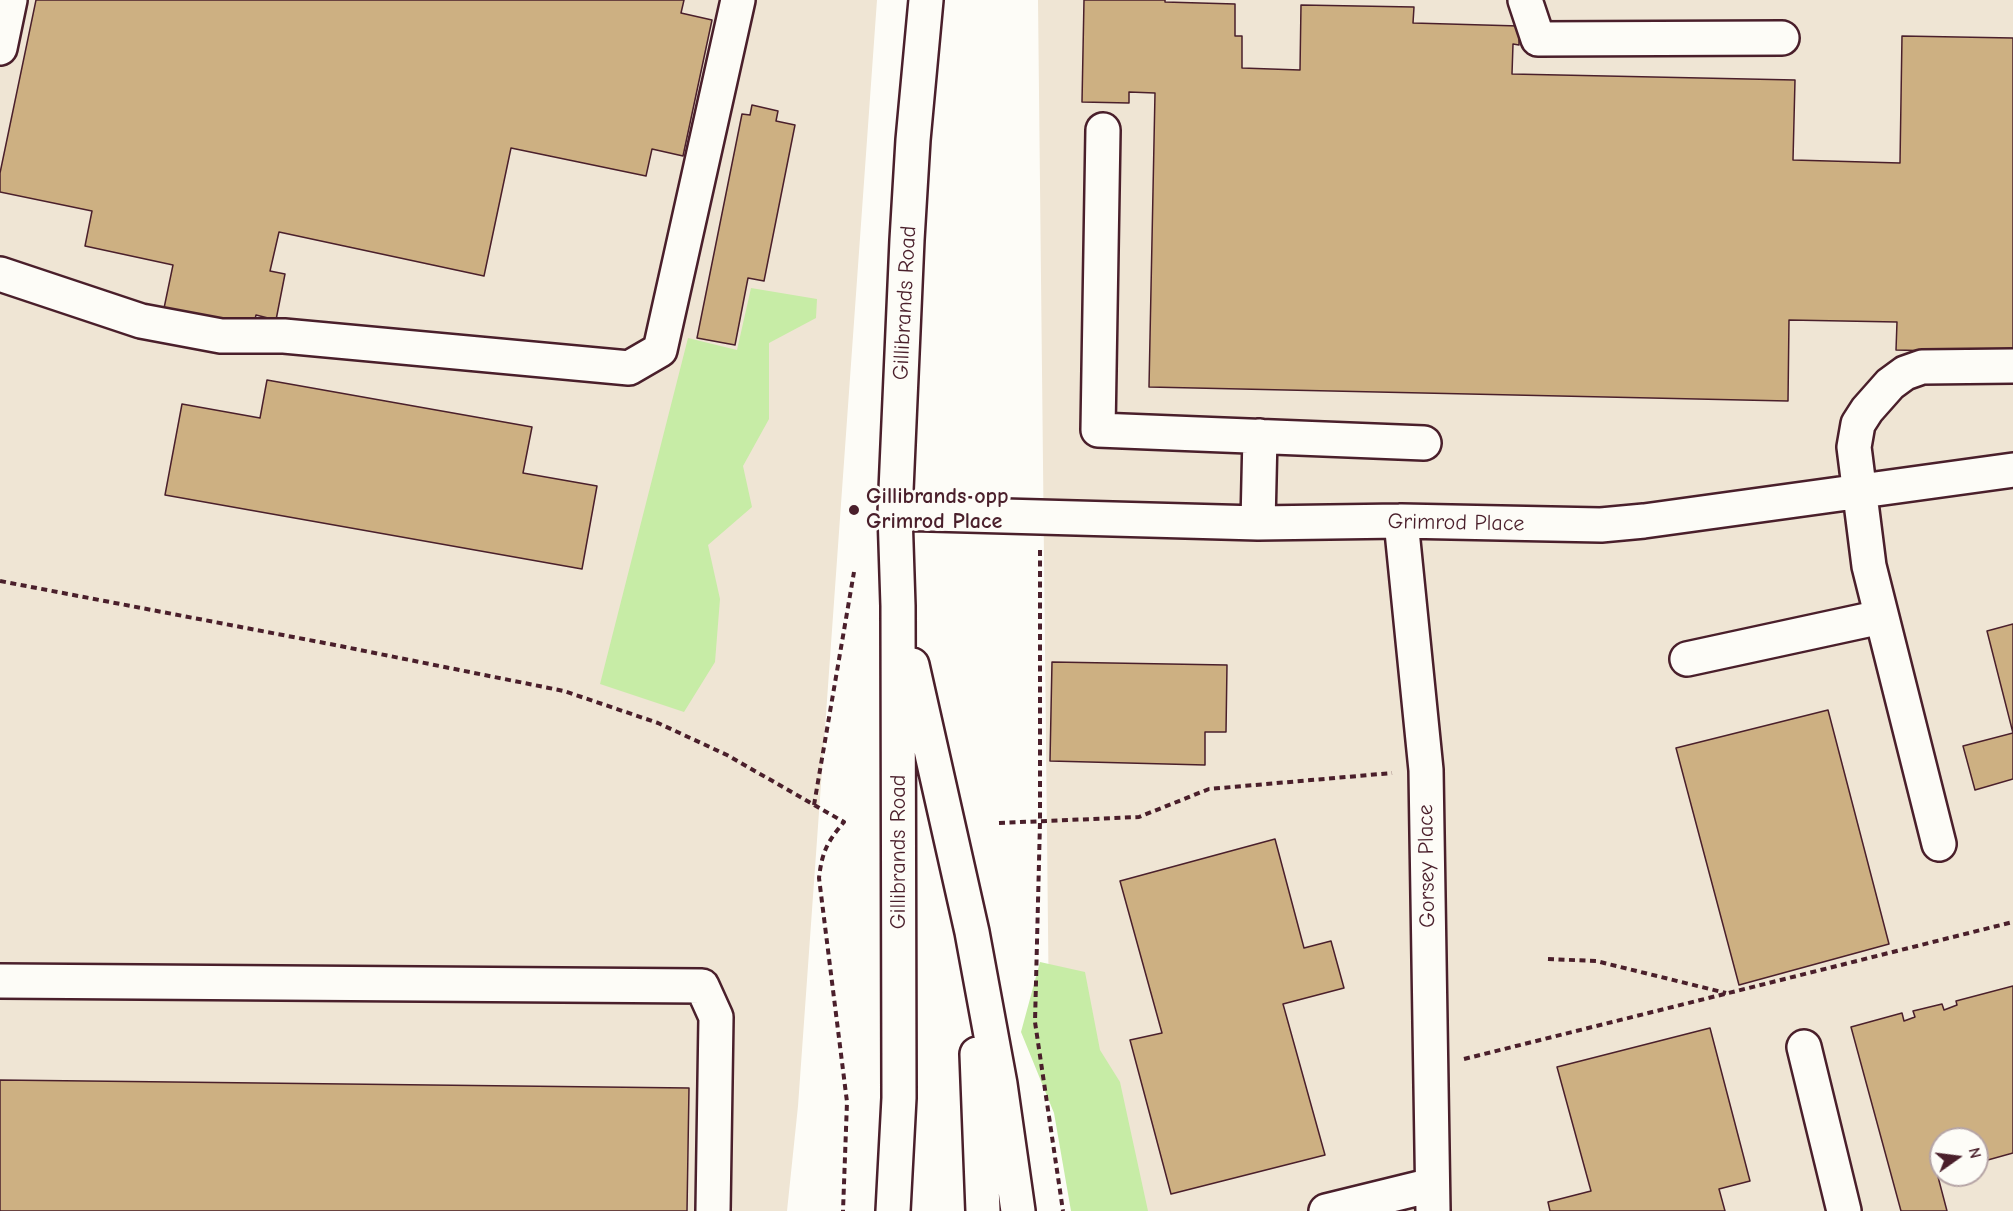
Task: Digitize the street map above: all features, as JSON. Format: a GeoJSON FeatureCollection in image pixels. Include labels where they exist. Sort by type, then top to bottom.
{"type":"FeatureCollection","features":[{"type":"Feature","properties":{"kind":"street"},"geometry":{"type":"LineString","coordinates":[[0,48],[10,0]]}},
{"type":"Feature","properties":{"kind":"street"},"geometry":{"type":"LineString","coordinates":[[0,274],[141,321],[221,336],[284,336],[629,368],[660,350],[738,0]]}},
{"type":"Feature","properties":{"kind":"street","name":"Gillibrands Road"},"geometry":{"type":"LineString","coordinates":[[893,1211],[899,1098],[896,513],[907,240],[926,0]]}},
{"type":"Feature","properties":{"kind":"street"},"geometry":{"type":"LineString","coordinates":[[1526,0],[1538,39],[1782,38]]}},
{"type":"Feature","properties":{"kind":"street"},"geometry":{"type":"LineString","coordinates":[[1103,130],[1098,430],[1424,443]]}},
{"type":"Feature","properties":{"kind":"street"},"geometry":{"type":"LineString","coordinates":[[1939,844],[1869,566],[1854,447],[1858,424],[1877,397],[1905,373],[1922,367],[2013,366]]}},
{"type":"Feature","properties":{"kind":"street"},"geometry":{"type":"LineString","coordinates":[[1257,523],[1260,436]]}},
{"type":"Feature","properties":{"kind":"street","name":"Grimrod Place"},"geometry":{"type":"LineString","coordinates":[[896,513],[1257,523],[1401,521],[1601,525],[2013,470]]}},
{"type":"Feature","properties":{"kind":"street","name":"Gorsey Place"},"geometry":{"type":"LineString","coordinates":[[1401,521],[1426,770],[1432,1198]]}},
{"type":"Feature","properties":{"kind":"street","name":"Gillibrands Road"},"geometry":{"type":"LineString","coordinates":[[898,606],[972,932],[1000,1084],[1018,1211]]}},
{"type":"Feature","properties":{"kind":"street"},"geometry":{"type":"LineString","coordinates":[[1687,659],[1881,617]]}},
{"type":"Feature","properties":{"kind":"street","name":"Gillibrands Road"},"geometry":{"type":"LineString","coordinates":[[972,932],[982,1211]]}},
{"type":"Feature","properties":{"kind":"street"},"geometry":{"type":"LineString","coordinates":[[0,981],[702,986],[716,1017],[713,1211]]}},
{"type":"Feature","properties":{"kind":"street"},"geometry":{"type":"LineString","coordinates":[[1804,1047],[1844,1211]]}},
{"type":"Feature","properties":{"kind":"street","name":"Gillibrands Road"},"geometry":{"type":"LineString","coordinates":[[899,1098],[912,1211]]}},
{"type":"Feature","properties":{"kind":"street"},"geometry":{"type":"LineString","coordinates":[[1326,1211],[1432,1198]]}},
{"type":"Feature","properties":{"kind":"path"},"geometry":{"type":"LineString","coordinates":[[1040,517],[1040,822],[1035,1022],[1063,1211]]}},
{"type":"Feature","properties":{"kind":"path"},"geometry":{"type":"LineString","coordinates":[[814,805],[854,572]]}},
{"type":"Feature","properties":{"kind":"path"},"geometry":{"type":"LineString","coordinates":[[0,581],[323,642],[564,691],[668,727],[727,755],[844,822],[830,839],[822,856],[819,878],[847,1102],[843,1211]]}},
{"type":"Feature","properties":{"kind":"path"},"geometry":{"type":"LineString","coordinates":[[999,823],[1139,817],[1209,789],[1426,770]]}},
{"type":"Feature","properties":{"kind":"path"},"geometry":{"type":"LineString","coordinates":[[1430,1067],[2013,922]]}},
{"type":"Feature","properties":{"kind":"path"},"geometry":{"type":"LineString","coordinates":[[1548,959],[1596,961],[1727,993]]}},
{"type":"Feature","properties":{"kind":"shaded area"},"geometry":{"type":"Polygon","coordinates":[[[0,0],[877,0],[798,1106],[787,1211],[0,1211],[0,0]]]}},
{"type":"Feature","properties":{"kind":"shaded area"},"geometry":{"type":"Polygon","coordinates":[[[1038,0],[2013,0],[2013,1211],[1080,1211],[1049,1020],[1038,0]]]}},
{"type":"Feature","properties":{"kind":"green space"},"geometry":{"type":"Polygon","coordinates":[[[751,288],[817,299],[816,318],[769,343],[769,419],[743,466],[752,507],[708,545],[720,599],[715,662],[684,712],[600,684],[688,338],[737,350],[751,288]]]}},
{"type":"Feature","properties":{"kind":"green space"},"geometry":{"type":"Polygon","coordinates":[[[1040,962],[1085,972],[1100,1050],[1120,1082],[1148,1211],[1071,1211],[1054,1113],[1021,1032],[1040,962]]]}},
{"type":"Feature","properties":{"kind":"building"},"geometry":{"type":"Polygon","coordinates":[[[36,0],[684,0],[681,13],[712,20],[683,156],[652,149],[646,176],[511,148],[484,276],[279,232],[270,271],[285,274],[276,320],[256,315],[252,332],[163,313],[173,265],[85,246],[92,211],[0,192],[0,173],[36,0]]]}},
{"type":"Feature","properties":{"kind":"building"},"geometry":{"type":"Polygon","coordinates":[[[1084,0],[1165,0],[1165,2],[1235,4],[1235,36],[1242,36],[1242,68],[1300,70],[1301,5],[1414,7],[1413,23],[1519,26],[1519,45],[1513,44],[1512,74],[1795,80],[1793,160],[1900,163],[1902,36],[2013,38],[2013,353],[1896,350],[1897,322],[1789,320],[1788,401],[1149,387],[1155,93],[1129,92],[1129,103],[1082,102],[1084,0]]]}},
{"type":"Feature","properties":{"kind":"building"},"geometry":{"type":"Polygon","coordinates":[[[752,105],[778,111],[776,121],[795,125],[764,281],[748,278],[735,345],[697,338],[742,114],[750,115],[752,105]]]}},
{"type":"Feature","properties":{"kind":"building"},"geometry":{"type":"Polygon","coordinates":[[[267,380],[532,427],[523,473],[597,486],[582,569],[165,495],[182,404],[260,418],[267,380]]]}},
{"type":"Feature","properties":{"kind":"building"},"geometry":{"type":"Polygon","coordinates":[[[2013,624],[2013,733],[1987,631],[2013,624]]]}},
{"type":"Feature","properties":{"kind":"building"},"geometry":{"type":"Polygon","coordinates":[[[1052,662],[1227,665],[1226,732],[1205,732],[1205,765],[1050,761],[1052,662]]]}},
{"type":"Feature","properties":{"kind":"building"},"geometry":{"type":"Polygon","coordinates":[[[1828,710],[1889,944],[1739,985],[1676,748],[1828,710]]]}},
{"type":"Feature","properties":{"kind":"building"},"geometry":{"type":"Polygon","coordinates":[[[2013,733],[2013,779],[1975,790],[1963,746],[2013,733]]]}},
{"type":"Feature","properties":{"kind":"building"},"geometry":{"type":"Polygon","coordinates":[[[1275,839],[1304,948],[1331,941],[1344,988],[1283,1004],[1325,1155],[1171,1194],[1130,1040],[1162,1033],[1120,881],[1275,839]]]}},
{"type":"Feature","properties":{"kind":"building"},"geometry":{"type":"Polygon","coordinates":[[[2013,986],[2013,1153],[1989,1160],[1989,1127],[1929,1127],[1929,1187],[1941,1187],[1947,1211],[1901,1211],[1851,1027],[1902,1013],[1904,1021],[1915,1017],[1913,1011],[1942,1004],[1944,1010],[1957,1005],[1956,1001],[2013,986]]]}},
{"type":"Feature","properties":{"kind":"building"},"geometry":{"type":"Polygon","coordinates":[[[1710,1028],[1750,1181],[1719,1189],[1725,1211],[1550,1211],[1548,1202],[1591,1191],[1557,1067],[1710,1028]]]}},
{"type":"Feature","properties":{"kind":"building"},"geometry":{"type":"Polygon","coordinates":[[[0,1080],[689,1088],[687,1211],[0,1211],[0,1080]]]}},
{"type":"Feature","properties":{"kind":"place","name":"Gillibrands opp Grimrod Place"},"geometry":{"type":"Point","coordinates":[854,510]}}]}
